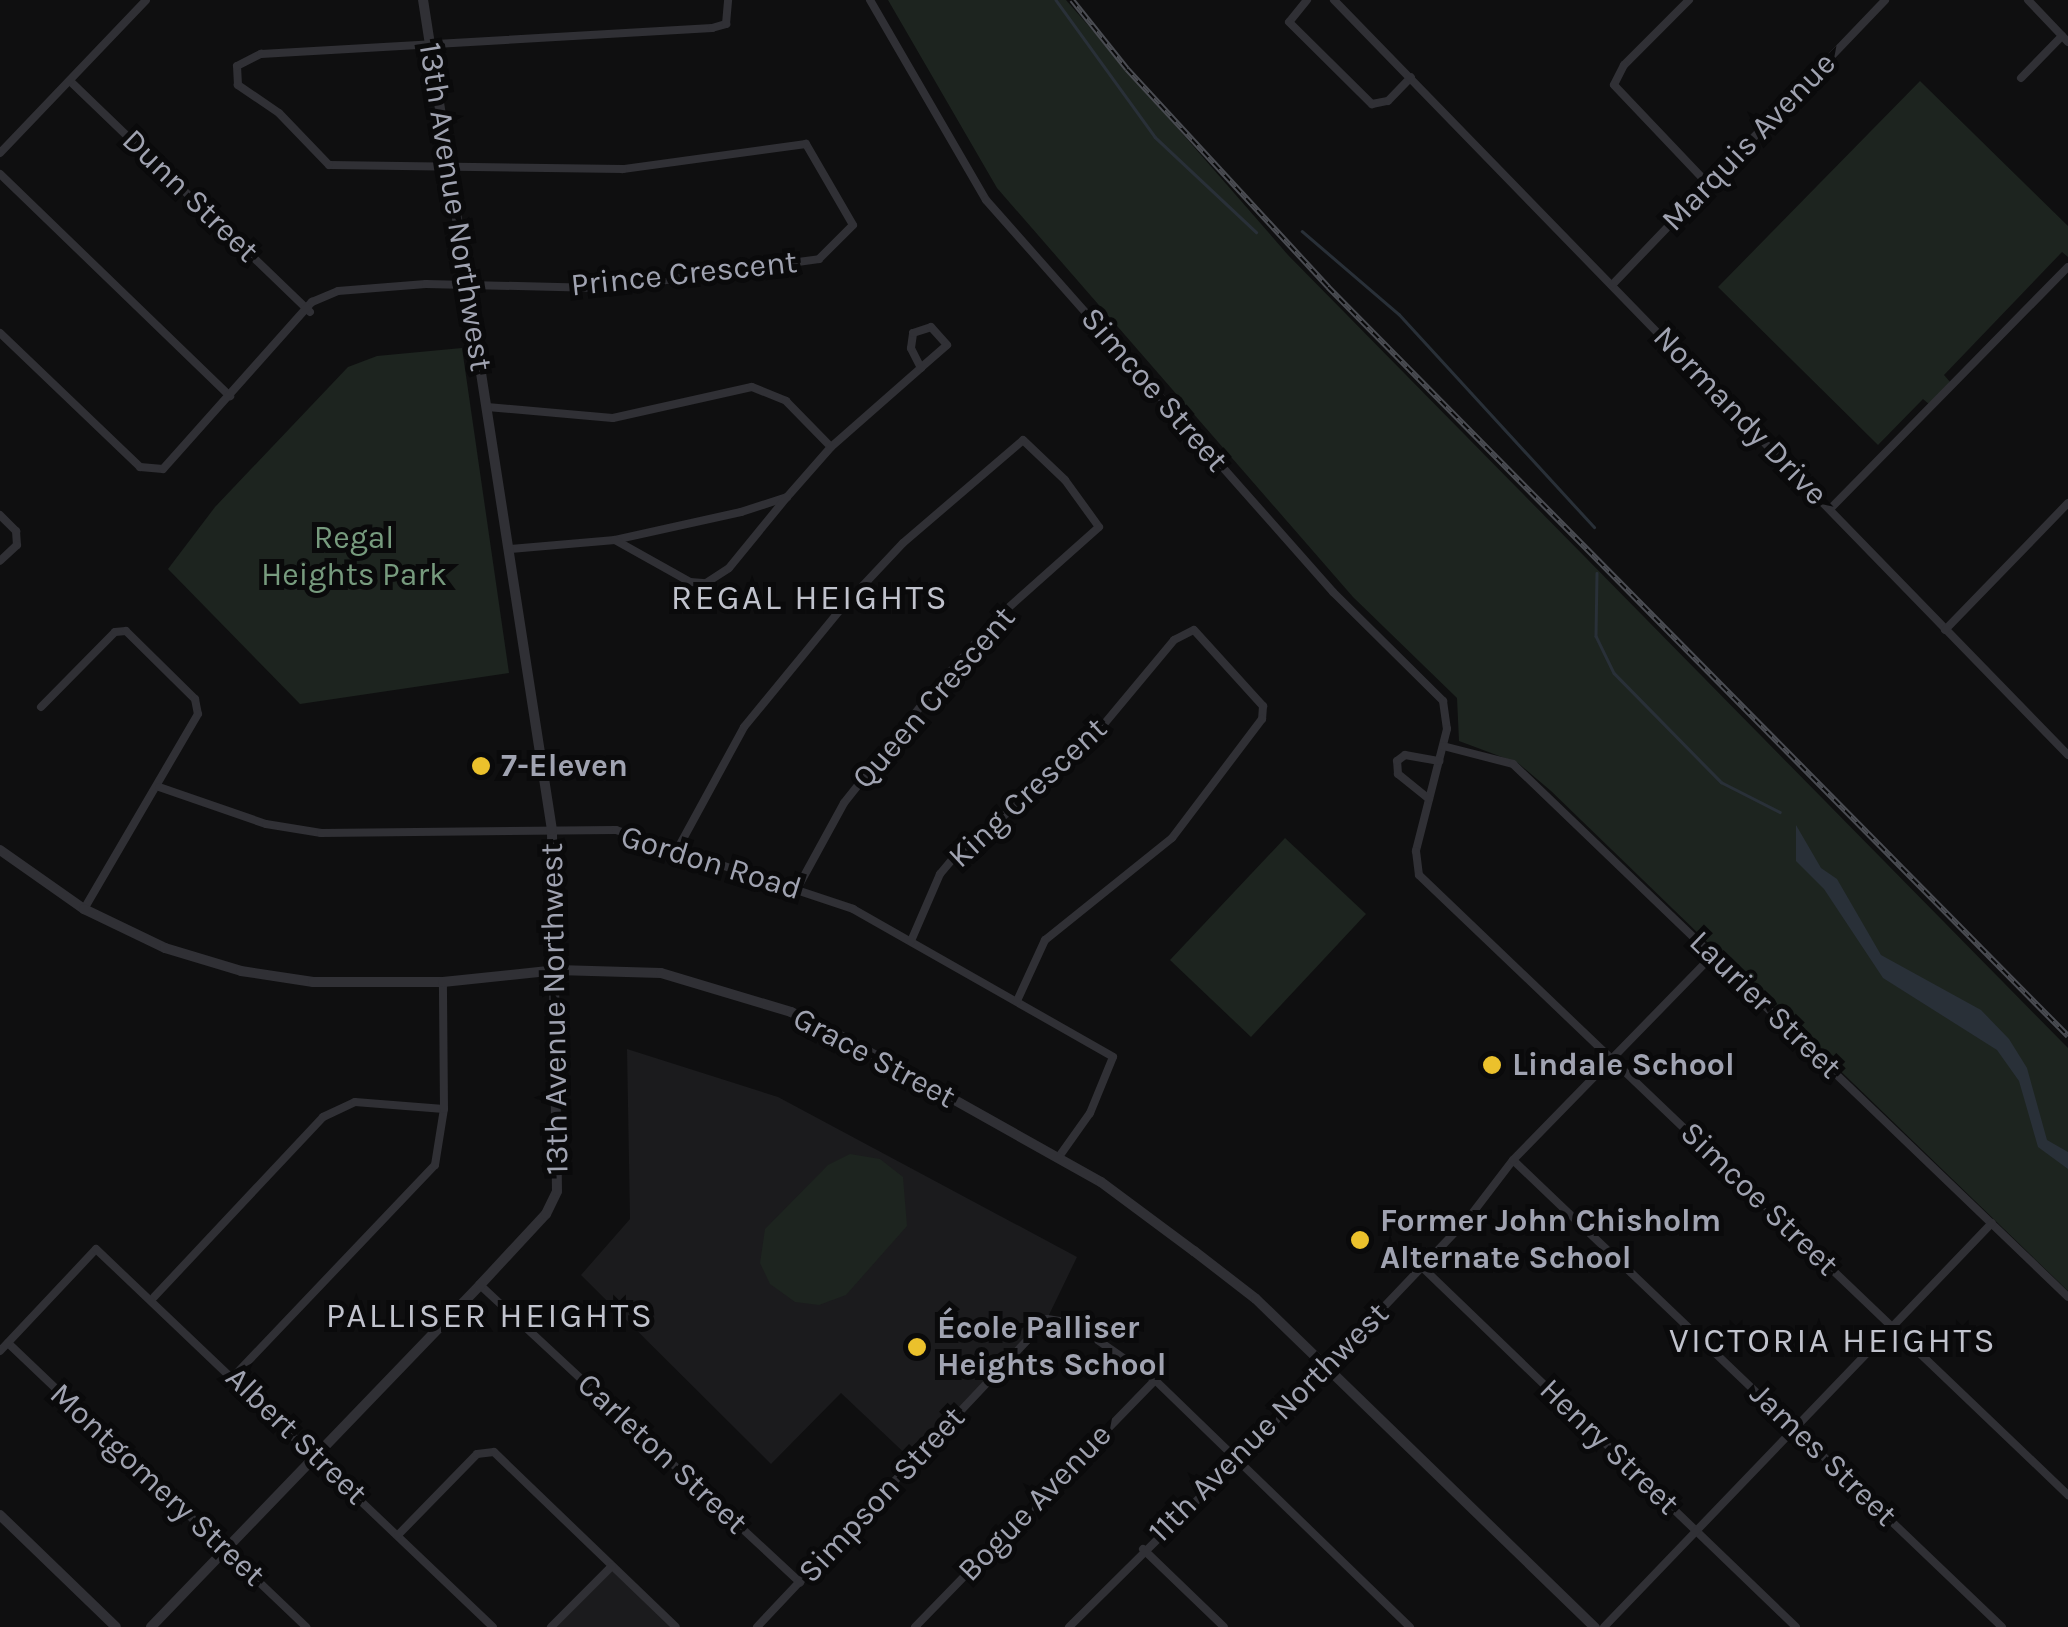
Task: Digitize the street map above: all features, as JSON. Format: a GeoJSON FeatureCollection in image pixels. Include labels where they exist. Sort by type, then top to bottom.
{"type":"FeatureCollection","features":[{"type":"Feature","properties":{"kind":"street"},"geometry":{"type":"LineString","coordinates":[[0,153],[146,0]]}},
{"type":"Feature","properties":{"kind":"street","name":"13th Avenue Northwest"},"geometry":{"type":"LineString","coordinates":[[151,1627],[480,1285],[546,1214],[557,1191],[557,970],[552,830],[423,0]]}},
{"type":"Feature","properties":{"kind":"street"},"geometry":{"type":"LineString","coordinates":[[450,163],[330,165],[279,113],[238,86],[237,66],[261,54],[712,28],[726,24],[728,0]]}},
{"type":"Feature","properties":{"kind":"street","name":"Simcoe Street"},"geometry":{"type":"LineString","coordinates":[[870,0],[986,200],[1333,592],[1443,701],[1443,746],[1416,851],[1419,875],[2068,1495]]}},
{"type":"Feature","properties":{"kind":"street"},"geometry":{"type":"LineString","coordinates":[[1307,0],[1289,22],[1372,104],[1388,101],[1411,78]]}},
{"type":"Feature","properties":{"kind":"street","name":"Normandy Drive"},"geometry":{"type":"LineString","coordinates":[[1334,0],[1945,630],[2066,747]]}},
{"type":"Feature","properties":{"kind":"street"},"geometry":{"type":"LineString","coordinates":[[1688,0],[1624,65],[1614,84],[1709,184]]}},
{"type":"Feature","properties":{"kind":"street","name":"Marquis Avenue"},"geometry":{"type":"LineString","coordinates":[[1613,284],[1885,0]]}},
{"type":"Feature","properties":{"kind":"street"},"geometry":{"type":"LineString","coordinates":[[2021,78],[2065,39],[2028,0]]}},
{"type":"Feature","properties":{"kind":"street","name":"Dunn Street"},"geometry":{"type":"LineString","coordinates":[[70,81],[310,312]]}},
{"type":"Feature","properties":{"kind":"street","name":"Prince Crescent"},"geometry":{"type":"LineString","coordinates":[[450,163],[623,169],[806,144],[853,225],[819,259],[766,268],[608,288],[468,285]]}},
{"type":"Feature","properties":{"kind":"street"},"geometry":{"type":"LineString","coordinates":[[0,174],[230,396]]}},
{"type":"Feature","properties":{"kind":"street"},"geometry":{"type":"LineString","coordinates":[[1830,509],[2068,266]]}},
{"type":"Feature","properties":{"kind":"street"},"geometry":{"type":"LineString","coordinates":[[0,333],[140,467],[163,470],[310,312],[312,302],[338,291],[468,285]]}},
{"type":"Feature","properties":{"kind":"street"},"geometry":{"type":"LineString","coordinates":[[616,540],[690,582],[706,583],[729,568],[832,447],[922,368],[947,345],[930,327],[913,332],[911,348],[922,368]]}},
{"type":"Feature","properties":{"kind":"street"},"geometry":{"type":"LineString","coordinates":[[487,407],[613,418],[752,388],[786,401],[832,447]]}},
{"type":"Feature","properties":{"kind":"street","name":"Queen Crescent"},"geometry":{"type":"LineString","coordinates":[[677,850],[744,727],[840,610],[903,543],[1023,440],[1098,527],[999,616],[908,722],[844,803],[798,889]]}},
{"type":"Feature","properties":{"kind":"street"},"geometry":{"type":"LineString","coordinates":[[510,549],[616,540],[787,496]]}},
{"type":"Feature","properties":{"kind":"street"},"geometry":{"type":"LineString","coordinates":[[1945,630],[2068,503]]}},
{"type":"Feature","properties":{"kind":"street"},"geometry":{"type":"LineString","coordinates":[[0,515],[16,532],[16,545],[0,561]]}},
{"type":"Feature","properties":{"kind":"street","name":"King Crescent"},"geometry":{"type":"LineString","coordinates":[[911,941],[956,854],[1080,753],[1174,640],[1194,630],[1263,706],[1262,720],[1172,838],[1045,940],[1017,1001]]}},
{"type":"Feature","properties":{"kind":"street"},"geometry":{"type":"LineString","coordinates":[[41,707],[115,632],[126,631],[184,687],[198,714],[159,787],[84,908]]}},
{"type":"Feature","properties":{"kind":"street","name":"Laurier Street"},"geometry":{"type":"LineString","coordinates":[[1443,746],[1514,764],[2068,1297]]}},
{"type":"Feature","properties":{"kind":"street"},"geometry":{"type":"LineString","coordinates":[[1430,799],[1398,774],[1396,761],[1405,755],[1439,761]]}},
{"type":"Feature","properties":{"kind":"street","name":"Gordon Road"},"geometry":{"type":"LineString","coordinates":[[159,787],[266,824],[322,833],[616,830],[798,889],[911,941],[1113,1057],[1090,1113],[1058,1158]]}},
{"type":"Feature","properties":{"kind":"street","name":"Grace Street"},"geometry":{"type":"LineString","coordinates":[[0,850],[84,908],[165,948],[241,971],[313,982],[443,982],[557,970],[661,973],[790,1012],[1058,1158],[1256,1299],[1324,1370],[1595,1627]]}},
{"type":"Feature","properties":{"kind":"street","name":"11th Avenue Northwest"},"geometry":{"type":"LineString","coordinates":[[1069,1627],[1143,1549],[1239,1459],[1422,1267],[1513,1160],[1714,955]]}},
{"type":"Feature","properties":{"kind":"street"},"geometry":{"type":"LineString","coordinates":[[234,1376],[434,1165],[444,1109],[443,982]]}},
{"type":"Feature","properties":{"kind":"street"},"geometry":{"type":"LineString","coordinates":[[154,1297],[323,1116],[355,1102],[444,1109]]}},
{"type":"Feature","properties":{"kind":"street","name":"James Street"},"geometry":{"type":"LineString","coordinates":[[1513,1160],[2002,1627]]}},
{"type":"Feature","properties":{"kind":"street"},"geometry":{"type":"LineString","coordinates":[[1604,1627],[1992,1223]]}},
{"type":"Feature","properties":{"kind":"street","name":"Albert Street"},"geometry":{"type":"LineString","coordinates":[[8,1343],[96,1249],[154,1297],[493,1627]]}},
{"type":"Feature","properties":{"kind":"street","name":"Henry Street"},"geometry":{"type":"LineString","coordinates":[[1422,1267],[1796,1627]]}},
{"type":"Feature","properties":{"kind":"street","name":"Carleton Street"},"geometry":{"type":"LineString","coordinates":[[480,1285],[800,1582]]}},
{"type":"Feature","properties":{"kind":"street","name":"Simpson Street"},"geometry":{"type":"LineString","coordinates":[[757,1627],[1047,1319],[1073,1324],[1155,1380]]}},
{"type":"Feature","properties":{"kind":"street"},"geometry":{"type":"LineString","coordinates":[[0,1351],[8,1343]]}},
{"type":"Feature","properties":{"kind":"street","name":"Montgomery Street"},"geometry":{"type":"LineString","coordinates":[[8,1343],[306,1627]]}},
{"type":"Feature","properties":{"kind":"street"},"geometry":{"type":"LineString","coordinates":[[1155,1380],[1410,1627]]}},
{"type":"Feature","properties":{"kind":"street","name":"Bogue Avenue"},"geometry":{"type":"LineString","coordinates":[[915,1627],[1155,1380]]}},
{"type":"Feature","properties":{"kind":"street"},"geometry":{"type":"LineString","coordinates":[[398,1535],[477,1454],[494,1452],[676,1627]]}},
{"type":"Feature","properties":{"kind":"street"},"geometry":{"type":"LineString","coordinates":[[0,1515],[116,1627]]}},
{"type":"Feature","properties":{"kind":"street"},"geometry":{"type":"LineString","coordinates":[[1143,1549],[1224,1627]]}},
{"type":"Feature","properties":{"kind":"street"},"geometry":{"type":"LineString","coordinates":[[552,1627],[612,1566]]}},
{"type":"Feature","properties":{"kind":"shaded area"},"geometry":{"type":"Polygon","coordinates":[[[1796,825],[1821,868],[1837,879],[1881,955],[1981,1010],[2009,1039],[2027,1068],[2047,1140],[2068,1152],[2068,1169],[2038,1147],[2019,1081],[1997,1050],[1883,978],[1824,889],[1796,861],[1796,825]]]}},
{"type":"Feature","properties":{"kind":"shaded area"},"geometry":{"type":"Polygon","coordinates":[[[627,1049],[778,1097],[1077,1257],[1047,1319],[914,1462],[841,1393],[771,1464],[581,1275],[630,1219],[627,1049]]]}},
{"type":"Feature","properties":{"kind":"shaded area"},"geometry":{"type":"Polygon","coordinates":[[[612,1566],[676,1627],[551,1627],[612,1566]]]}},
{"type":"Feature","properties":{"kind":"green space"},"geometry":{"type":"Polygon","coordinates":[[[888,0],[1066,0],[1288,255],[2068,1048],[2068,1291],[1551,791],[1518,763],[1459,741],[1457,698],[1353,597],[997,188],[888,0]]]}},
{"type":"Feature","properties":{"kind":"green space"},"geometry":{"type":"Polygon","coordinates":[[[1920,81],[2068,226],[2068,257],[2062,252],[1944,375],[1951,383],[1930,405],[1923,399],[1878,445],[1718,287],[1920,81]]]}},
{"type":"Feature","properties":{"kind":"green space","name":"Regal Heights Park"},"geometry":{"type":"Polygon","coordinates":[[[462,348],[509,673],[300,704],[168,569],[215,507],[348,367],[377,356],[462,348]]]}},
{"type":"Feature","properties":{"kind":"green space"},"geometry":{"type":"Polygon","coordinates":[[[1285,838],[1366,914],[1251,1037],[1170,960],[1285,838]]]}},
{"type":"Feature","properties":{"kind":"green space"},"geometry":{"type":"Polygon","coordinates":[[[850,1154],[880,1159],[903,1177],[907,1226],[846,1295],[819,1305],[795,1302],[770,1284],[760,1263],[765,1229],[828,1165],[850,1154]]]}},
{"type":"Feature","properties":{"kind":"waterway"},"geometry":{"type":"LineString","coordinates":[[1056,0],[1155,137],[1256,232]]}},
{"type":"Feature","properties":{"kind":"waterway"},"geometry":{"type":"LineString","coordinates":[[1302,231],[1399,314],[1594,527]]}},
{"type":"Feature","properties":{"kind":"waterway"},"geometry":{"type":"LineString","coordinates":[[1597,573],[1596,636],[1614,673],[1721,782],[1780,812]]}},
{"type":"Feature","properties":{"kind":"railway"},"geometry":{"type":"LineString","coordinates":[[1072,0],[1127,69],[1328,287],[2068,1036]]}},
{"type":"Feature","properties":{"kind":"place","name":"7-Eleven"},"geometry":{"type":"Point","coordinates":[481,766]}},
{"type":"Feature","properties":{"kind":"place","name":"Lindale School"},"geometry":{"type":"Point","coordinates":[1492,1065]}},
{"type":"Feature","properties":{"kind":"place","name":"Former John Chisholm Alternate School"},"geometry":{"type":"Point","coordinates":[1360,1240]}},
{"type":"Feature","properties":{"kind":"place","name":"École Palliser Heights School"},"geometry":{"type":"Point","coordinates":[917,1347]}},
{"type":"Feature","properties":{"kind":"district","name":"REGAL HEIGHTS"},"geometry":{"type":"Point","coordinates":[810,598]}},
{"type":"Feature","properties":{"kind":"district","name":"PALLISER HEIGHTS"},"geometry":{"type":"Point","coordinates":[490,1316]}},
{"type":"Feature","properties":{"kind":"district","name":"VICTORIA HEIGHTS"},"geometry":{"type":"Point","coordinates":[1833,1341]}}]}
